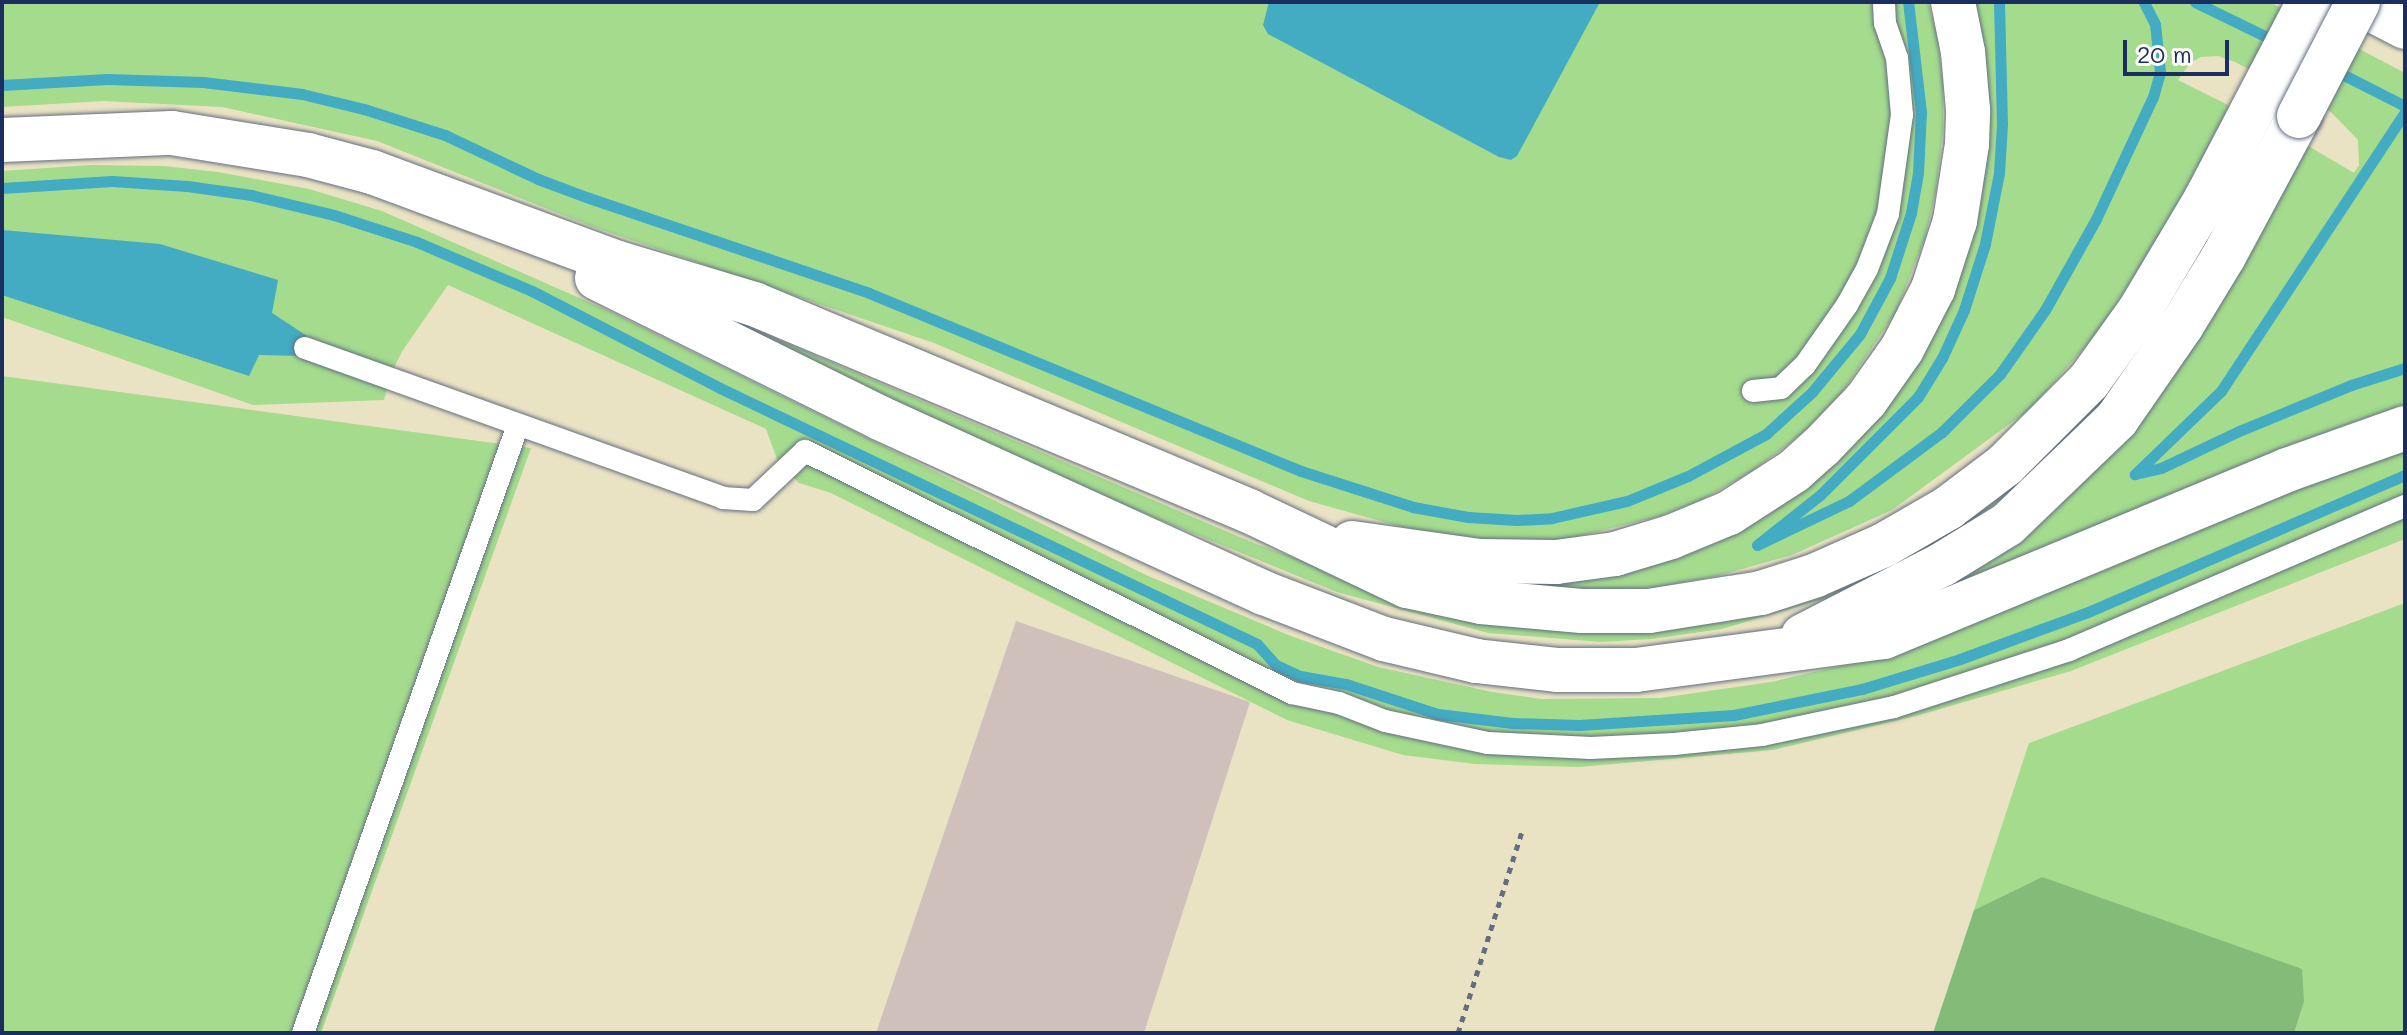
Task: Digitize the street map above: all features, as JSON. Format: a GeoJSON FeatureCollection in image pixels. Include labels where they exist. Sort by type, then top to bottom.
{"type":"FeatureCollection","features":[{"type":"Feature","properties":{"kind":"highway"},"geometry":{"type":"LineString","coordinates":[[1306,536],[1480,561],[1587,559],[1643,547],[1702,526],[1729,513],[1794,471],[1866,400],[1902,349],[1920,318],[1945,254],[1955,221],[1967,144],[1966,78],[1953,2]]}},
{"type":"Feature","properties":{"kind":"highway"},"geometry":{"type":"LineString","coordinates":[[2,140],[186,135],[308,155],[372,172],[618,263],[754,304],[1306,536],[1407,586],[1481,602],[1582,611],[1649,611],[1761,593],[1814,576],[1884,545],[1948,508],[2005,465],[2089,381],[2173,255],[2309,2]]}},
{"type":"Feature","properties":{"kind":"highway"},"geometry":{"type":"LineString","coordinates":[[1776,650],[1943,564],[1995,532],[2072,466],[2117,419],[2182,325],[2299,116],[2357,2],[2405,27]]}},
{"type":"Feature","properties":{"kind":"highway"},"geometry":{"type":"LineString","coordinates":[[428,195],[880,418],[1128,533],[1264,593],[1384,639],[1476,661],[1557,670],[1636,670],[1707,663],[1776,650],[1884,637],[2287,470],[2405,428]]}},
{"type":"Feature","properties":{"kind":"lane"},"geometry":{"type":"LineString","coordinates":[[1753,391],[1781,388],[1805,365],[1847,305],[1867,269],[1888,214],[1898,161],[1902,115],[1898,69],[1885,23],[1884,2]]}},
{"type":"Feature","properties":{"kind":"lane"},"geometry":{"type":"LineString","coordinates":[[305,348],[723,498],[753,500],[805,451],[1292,693],[1339,703],[1374,718],[1445,736],[1552,747],[1628,747],[1762,735],[1894,707],[2069,650],[2405,506]]}},
{"type":"Feature","properties":{"kind":"lane"},"geometry":{"type":"LineString","coordinates":[[303,1033],[518,425]]}},
{"type":"Feature","properties":{"kind":"path"},"geometry":{"type":"LineString","coordinates":[[1458,1033],[1522,831]]}},
{"type":"Feature","properties":{"kind":"shaded area"},"geometry":{"type":"Polygon","coordinates":[[[1016,621],[1250,702],[1144,1033],[876,1033],[1016,621]]]}},
{"type":"Feature","properties":{"kind":"green space"},"geometry":{"type":"Polygon","coordinates":[[[2,2],[1928,2],[1937,36],[1943,81],[1943,131],[1936,190],[1925,238],[1896,312],[1843,391],[1803,433],[1752,471],[1703,499],[1660,516],[1564,540],[1515,543],[1423,533],[1309,501],[934,343],[593,227],[377,141],[222,107],[103,101],[2,107],[2,2]]]}},
{"type":"Feature","properties":{"kind":"green space"},"geometry":{"type":"Polygon","coordinates":[[[1967,2],[2270,2],[2405,73],[2405,404],[2290,445],[1935,593],[2003,545],[2305,144],[2354,173],[2359,165],[2358,140],[2331,112],[2235,62],[2218,56],[2201,57],[2190,63],[2178,80],[2232,107],[2144,261],[2095,336],[2030,409],[1892,510],[1792,555],[1717,576],[1651,588],[1582,591],[1525,584],[1683,552],[1931,326],[1967,2]]]}},
{"type":"Feature","properties":{"kind":"green space"},"geometry":{"type":"Polygon","coordinates":[[[2286,114],[2135,371],[2011,493],[1947,537],[1830,597],[1722,629],[1652,639],[1601,642],[1488,633],[1337,592],[1040,471],[746,336],[742,324],[1256,544],[1368,583],[1661,620],[2012,472],[2286,114]]]}},
{"type":"Feature","properties":{"kind":"green space"},"geometry":{"type":"Polygon","coordinates":[[[91,165],[164,166],[218,172],[309,189],[382,211],[609,311],[1146,575],[1291,636],[1378,667],[1492,692],[1542,699],[1660,698],[1771,682],[1869,659],[1966,625],[2405,446],[2405,539],[2071,671],[1916,716],[1773,750],[1579,767],[1475,764],[1403,755],[1287,720],[831,493],[799,483],[777,459],[766,429],[448,285],[403,350],[391,373],[384,400],[253,405],[2,317],[2,171],[91,165]]]}},
{"type":"Feature","properties":{"kind":"green space"},"geometry":{"type":"Polygon","coordinates":[[[2,376],[531,448],[321,1033],[2,1033],[2,376]]]}},
{"type":"Feature","properties":{"kind":"green space"},"geometry":{"type":"Polygon","coordinates":[[[2405,603],[2405,1033],[2294,1033],[2304,1002],[2042,877],[1974,910],[2029,743],[2405,603]]]}},
{"type":"Feature","properties":{"kind":"green space"},"geometry":{"type":"Polygon","coordinates":[[[2042,877],[2302,969],[2304,1002],[2294,1033],[1933,1033],[1974,910],[2042,877]]]}},
{"type":"Feature","properties":{"kind":"water"},"geometry":{"type":"Polygon","coordinates":[[[1269,2],[1600,2],[1517,156],[1511,160],[1499,157],[1268,34],[1263,25],[1269,2]]]}},
{"type":"Feature","properties":{"kind":"water"},"geometry":{"type":"Polygon","coordinates":[[[2,230],[160,244],[278,280],[272,313],[307,336],[301,356],[259,355],[249,376],[2,295],[2,230]]]}},
{"type":"Feature","properties":{"kind":"waterway"},"geometry":{"type":"LineString","coordinates":[[2,85],[107,79],[203,82],[302,94],[364,109],[445,135],[538,179],[586,197],[869,293],[1301,471],[1413,507],[1468,517],[1517,520],[1552,518],[1627,501],[1688,476],[1766,434],[1812,392],[1860,334],[1890,278],[1911,213],[1918,173],[1921,112],[1908,2]]}},
{"type":"Feature","properties":{"kind":"waterway"},"geometry":{"type":"LineString","coordinates":[[1999,2],[2002,124],[1999,173],[1985,244],[1964,310],[1942,358],[1918,397],[1820,495],[1757,545],[1849,501],[1942,432],[2000,374],[2045,310],[2096,219],[2153,97],[2160,72],[2155,24],[2144,2]]}},
{"type":"Feature","properties":{"kind":"waterway"},"geometry":{"type":"LineString","coordinates":[[2195,2],[2277,42]]}},
{"type":"Feature","properties":{"kind":"waterway"},"geometry":{"type":"LineString","coordinates":[[2332,69],[2405,106]]}},
{"type":"Feature","properties":{"kind":"waterway"},"geometry":{"type":"LineString","coordinates":[[2405,112],[2221,391],[2135,474],[2161,468],[2239,431],[2351,385],[2405,368]]}},
{"type":"Feature","properties":{"kind":"waterway"},"geometry":{"type":"LineString","coordinates":[[2,188],[112,181],[187,186],[251,195],[334,215],[417,242],[532,291],[720,388],[1257,644],[1276,665],[1300,676],[1346,684],[1438,714],[1512,723],[1579,725],[1734,715],[1862,689],[1960,659],[2088,612],[2405,475]]}}]}
